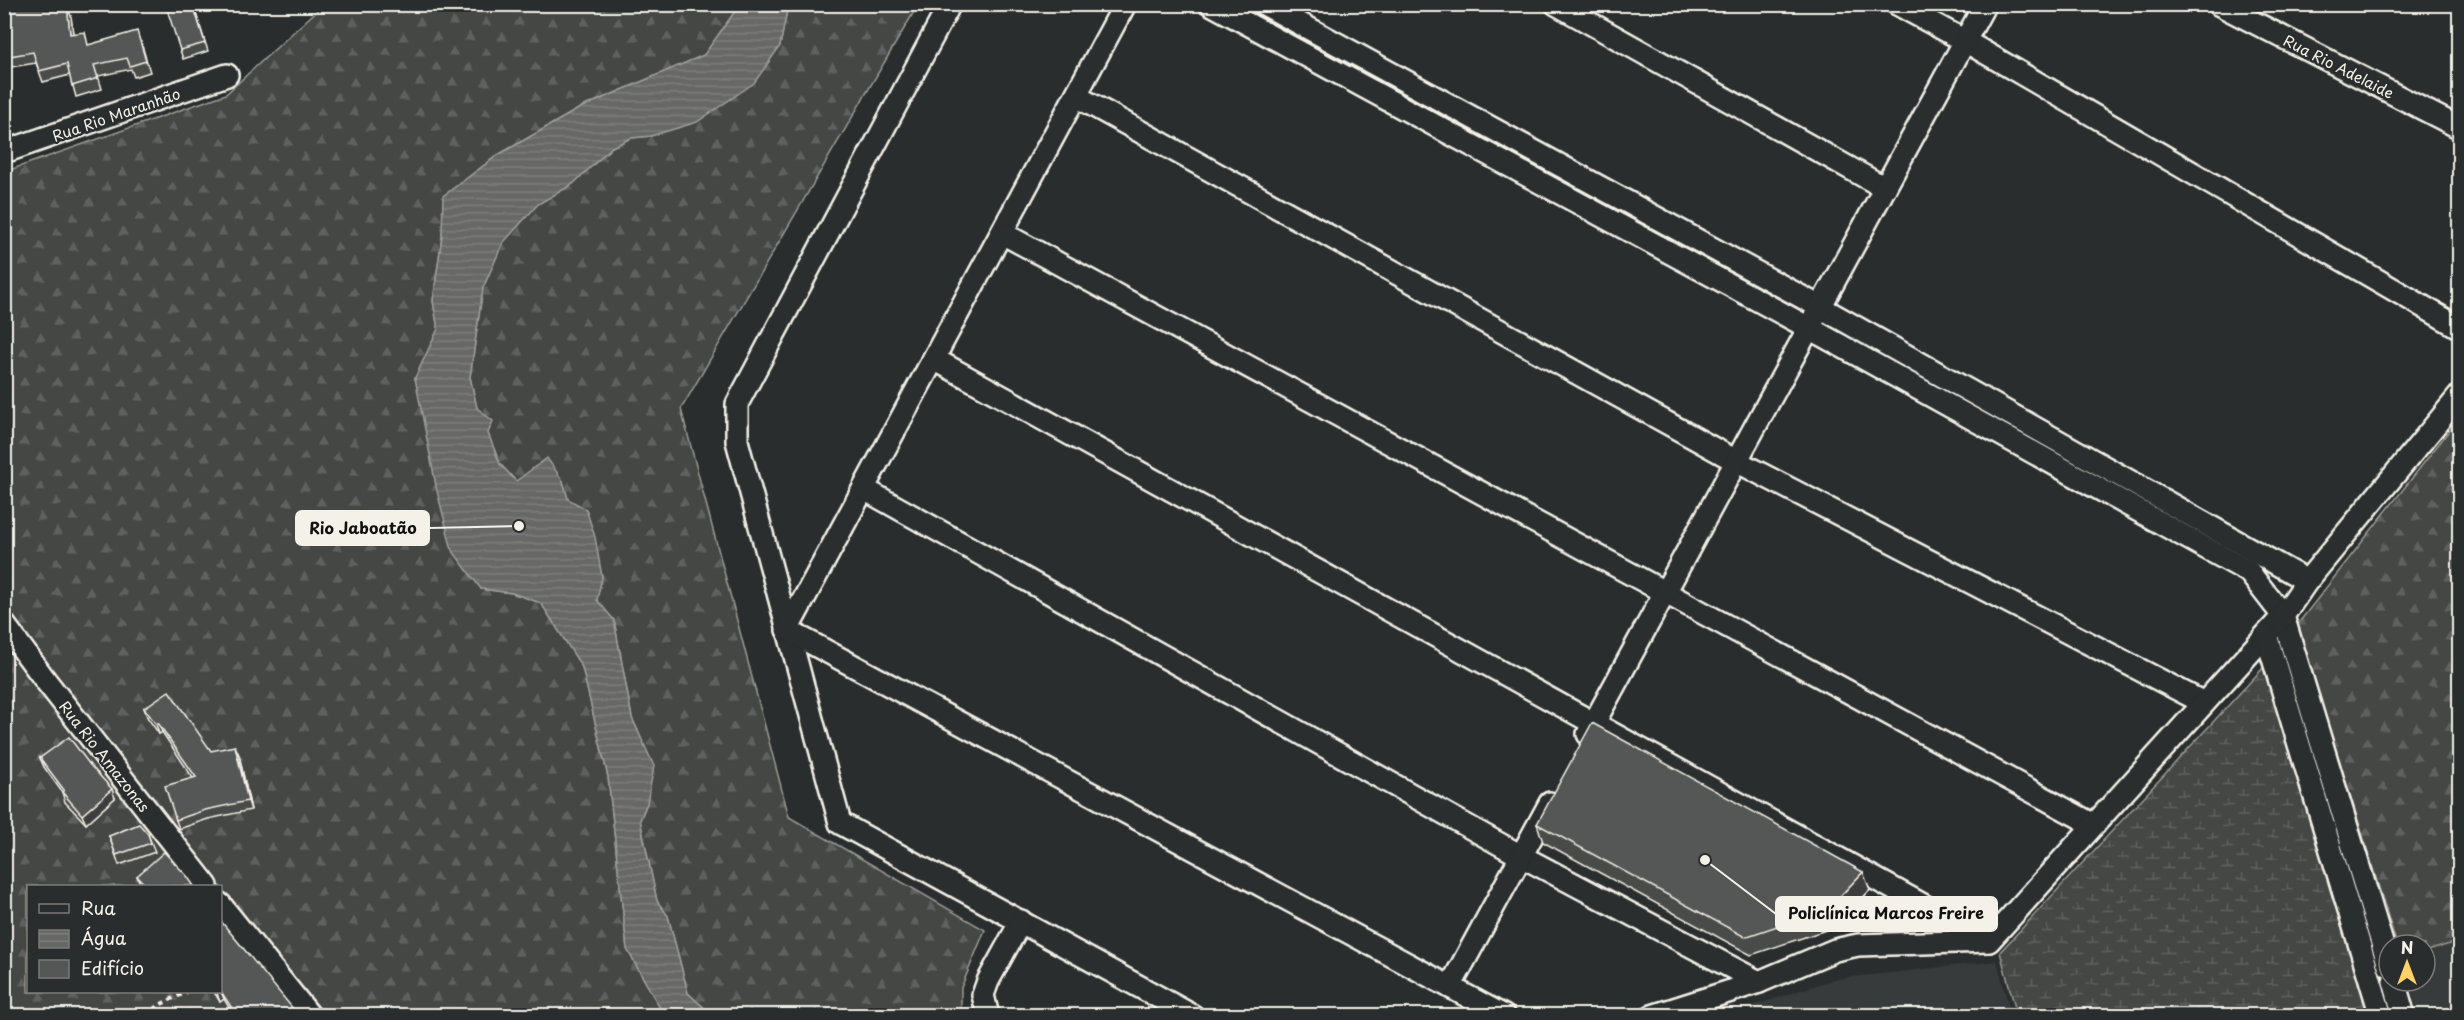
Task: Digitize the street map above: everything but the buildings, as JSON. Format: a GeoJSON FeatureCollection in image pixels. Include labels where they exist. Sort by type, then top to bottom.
{"type":"FeatureCollection","features":[{"type":"Feature","properties":{"kind":"street"},"geometry":{"type":"LineString","coordinates":[[950,4],[737,404],[737,441],[840,823],[1193,1016]]}},
{"type":"Feature","properties":{"kind":"street"},"geometry":{"type":"LineString","coordinates":[[787,630],[1125,4]]}},
{"type":"Feature","properties":{"kind":"street"},"geometry":{"type":"LineString","coordinates":[[1211,4],[1809,328],[2249,572],[2283,616],[2379,933]]}},
{"type":"Feature","properties":{"kind":"street"},"geometry":{"type":"LineString","coordinates":[[1264,4],[1820,308],[2307,581]]}},
{"type":"Feature","properties":{"kind":"street"},"geometry":{"type":"LineString","coordinates":[[1556,4],[1885,188]]}},
{"type":"Feature","properties":{"kind":"street"},"geometry":{"type":"LineString","coordinates":[[1897,4],[1965,41],[2460,328]]}},
{"type":"Feature","properties":{"kind":"street"},"geometry":{"type":"LineString","coordinates":[[1577,754],[1985,4]]}},
{"type":"Feature","properties":{"kind":"street","name":"Rua Rio Adelaide"},"geometry":{"type":"LineString","coordinates":[[2218,4],[2460,128]]}},
{"type":"Feature","properties":{"kind":"street","name":"Rua Rio Maranhão"},"geometry":{"type":"LineString","coordinates":[[4,152],[227,75]]}},
{"type":"Feature","properties":{"kind":"street"},"geometry":{"type":"LineString","coordinates":[[1076,96],[1736,461],[2204,703]]}},
{"type":"Feature","properties":{"kind":"street"},"geometry":{"type":"LineString","coordinates":[[1002,233],[2094,825]]}},
{"type":"Feature","properties":{"kind":"street"},"geometry":{"type":"LineString","coordinates":[[934,359],[1989,941]]}},
{"type":"Feature","properties":{"kind":"street"},"geometry":{"type":"LineString","coordinates":[[1652,1016],[1759,982],[1835,950],[1858,945],[1989,941],[2283,616],[2307,581],[2460,395]]}},
{"type":"Feature","properties":{"kind":"street"},"geometry":{"type":"LineString","coordinates":[[864,489],[1521,856],[1759,982]]}},
{"type":"Feature","properties":{"kind":"street","name":"Rua Rio Amazonas"},"geometry":{"type":"LineString","coordinates":[[4,624],[206,885]]}},
{"type":"Feature","properties":{"kind":"street"},"geometry":{"type":"LineString","coordinates":[[787,630],[1504,1016]]}},
{"type":"Feature","properties":{"kind":"street"},"geometry":{"type":"LineString","coordinates":[[2266,635],[2381,1016]]}},
{"type":"Feature","properties":{"kind":"street"},"geometry":{"type":"LineString","coordinates":[[1450,987],[1560,785]]}},
{"type":"Feature","properties":{"kind":"street"},"geometry":{"type":"LineString","coordinates":[[222,906],[310,1016]]}},
{"type":"Feature","properties":{"kind":"street"},"geometry":{"type":"LineString","coordinates":[[988,1016],[983,995],[985,988],[1022,921]]}},
{"type":"Feature","properties":{"kind":"street"},"geometry":{"type":"LineString","coordinates":[[2397,993],[2404,1016]]}},
{"type":"Feature","properties":{"kind":"path"},"geometry":{"type":"LineString","coordinates":[[148,1016],[159,1005],[185,993]]}},
{"type":"Feature","properties":{"kind":"shaded area"},"geometry":{"type":"Polygon","coordinates":[[[2459,941],[2459,1015],[2418,1015],[2412,993],[2437,993],[2437,948],[2459,941]]]}},
{"type":"Feature","properties":{"kind":"shaded area"},"geometry":{"type":"Polygon","coordinates":[[[1997,961],[2011,1015],[1751,1016],[1749,1007],[1835,979],[1997,961]]]}},
{"type":"Feature","properties":{"kind":"green space"},"geometry":{"type":"Polygon","coordinates":[[[323,5],[740,5],[704,55],[580,108],[498,155],[444,196],[442,236],[433,301],[438,329],[415,378],[481,589],[512,593],[541,603],[582,667],[608,777],[627,949],[664,1015],[5,1015],[4,172],[226,94],[323,5]]]}},
{"type":"Feature","properties":{"kind":"green space"},"geometry":{"type":"Polygon","coordinates":[[[788,5],[918,5],[681,409],[789,817],[985,930],[961,988],[961,1015],[712,1015],[688,993],[668,916],[657,901],[640,820],[647,803],[653,766],[632,718],[614,620],[596,600],[602,577],[568,499],[563,481],[516,481],[500,464],[477,408],[470,377],[483,288],[502,243],[538,204],[573,184],[612,147],[631,138],[651,136],[780,46],[788,5]]]}},
{"type":"Feature","properties":{"kind":"green space"},"geometry":{"type":"Polygon","coordinates":[[[2459,418],[2459,941],[2437,948],[2437,933],[2393,933],[2297,625],[2459,418]]]}},
{"type":"Feature","properties":{"kind":"green space"},"geometry":{"type":"Polygon","coordinates":[[[2264,667],[2371,1015],[2017,1015],[2000,952],[2264,667]]]}},
{"type":"Feature","properties":{"kind":"water"},"geometry":{"type":"Polygon","coordinates":[[[740,4],[788,5],[780,46],[754,83],[697,122],[651,136],[631,138],[612,147],[573,184],[538,204],[503,243],[483,288],[470,377],[477,408],[493,421],[488,433],[500,464],[516,481],[547,458],[563,481],[568,499],[586,509],[595,537],[602,577],[597,600],[614,620],[632,718],[654,766],[647,803],[640,820],[657,901],[668,916],[688,993],[712,1015],[664,1015],[627,949],[608,777],[582,667],[541,603],[512,593],[481,589],[452,550],[437,491],[415,378],[438,329],[433,301],[442,236],[443,196],[498,155],[580,108],[704,55],[740,4]]]}},
{"type":"Feature","properties":{"kind":"place","name":"Rio Jaboatão"},"geometry":{"type":"Point","coordinates":[519,526]}},
{"type":"Feature","properties":{"kind":"place","name":"Policlínica Marcos Freire"},"geometry":{"type":"Point","coordinates":[1705,860]}}]}
